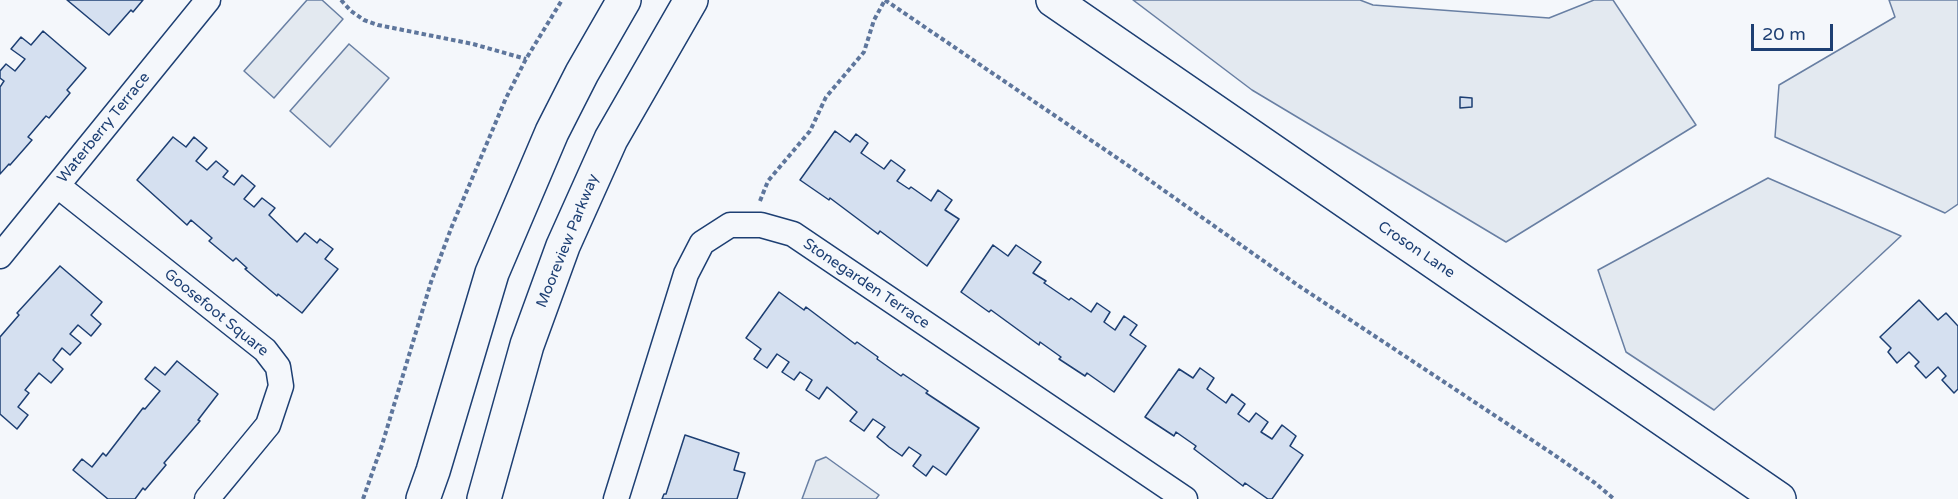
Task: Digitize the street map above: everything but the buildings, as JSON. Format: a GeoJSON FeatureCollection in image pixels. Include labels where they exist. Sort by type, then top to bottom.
{"type":"FeatureCollection","features":[{"type":"Feature","properties":{"kind":"main road"},"geometry":{"type":"LineString","coordinates":[[423,499],[492,273],[552,132],[582,73],[624,0]]}},
{"type":"Feature","properties":{"kind":"main road","name":"Mooreview Parkway"},"geometry":{"type":"LineString","coordinates":[[484,499],[527,345],[563,246],[611,139],[691,0]]}},
{"type":"Feature","properties":{"kind":"main road","name":"Croson Lane"},"geometry":{"type":"LineString","coordinates":[[1053,0],[1779,499]]}},
{"type":"Feature","properties":{"kind":"street","name":"Waterberry Terrace"},"geometry":{"type":"LineString","coordinates":[[0,256],[208,0]]}},
{"type":"Feature","properties":{"kind":"street","name":"Goosefoot Square"},"geometry":{"type":"LineString","coordinates":[[58,186],[265,350],[278,367],[281,386],[268,424],[207,499]]}},
{"type":"Feature","properties":{"kind":"street","name":"Stonegarden Terrace"},"geometry":{"type":"LineString","coordinates":[[616,499],[686,274],[702,243],[730,225],[761,225],[793,234],[1185,499]]}},
{"type":"Feature","properties":{"kind":"path"},"geometry":{"type":"LineString","coordinates":[[341,0],[364,20],[378,25],[473,44],[526,59]]}},
{"type":"Feature","properties":{"kind":"path"},"geometry":{"type":"LineString","coordinates":[[363,499],[382,445],[431,282],[482,152],[526,59],[562,0]]}},
{"type":"Feature","properties":{"kind":"path"},"geometry":{"type":"LineString","coordinates":[[761,225],[758,206],[768,181],[810,131],[826,97],[864,52],[874,20],[885,0],[1299,286],[1553,454],[1614,499]]}},
{"type":"Feature","properties":{"kind":"shaded area"},"geometry":{"type":"Polygon","coordinates":[[[307,0],[322,0],[343,19],[274,98],[244,71],[307,0]]]}},
{"type":"Feature","properties":{"kind":"shaded area"},"geometry":{"type":"Polygon","coordinates":[[[1133,0],[1360,0],[1373,5],[1549,18],[1594,0],[1613,0],[1696,125],[1506,242],[1252,90],[1133,0]]]}},
{"type":"Feature","properties":{"kind":"shaded area"},"geometry":{"type":"Polygon","coordinates":[[[1889,0],[1958,0],[1958,204],[1945,213],[1775,137],[1779,85],[1895,17],[1889,0]]]}},
{"type":"Feature","properties":{"kind":"shaded area"},"geometry":{"type":"Polygon","coordinates":[[[349,44],[389,78],[330,147],[290,111],[349,44]]]}},
{"type":"Feature","properties":{"kind":"shaded area"},"geometry":{"type":"Polygon","coordinates":[[[1768,178],[1901,236],[1714,410],[1626,352],[1598,270],[1768,178]]]}},
{"type":"Feature","properties":{"kind":"shaded area"},"geometry":{"type":"Polygon","coordinates":[[[826,457],[879,495],[876,499],[802,499],[816,461],[826,457]]]}}]}
